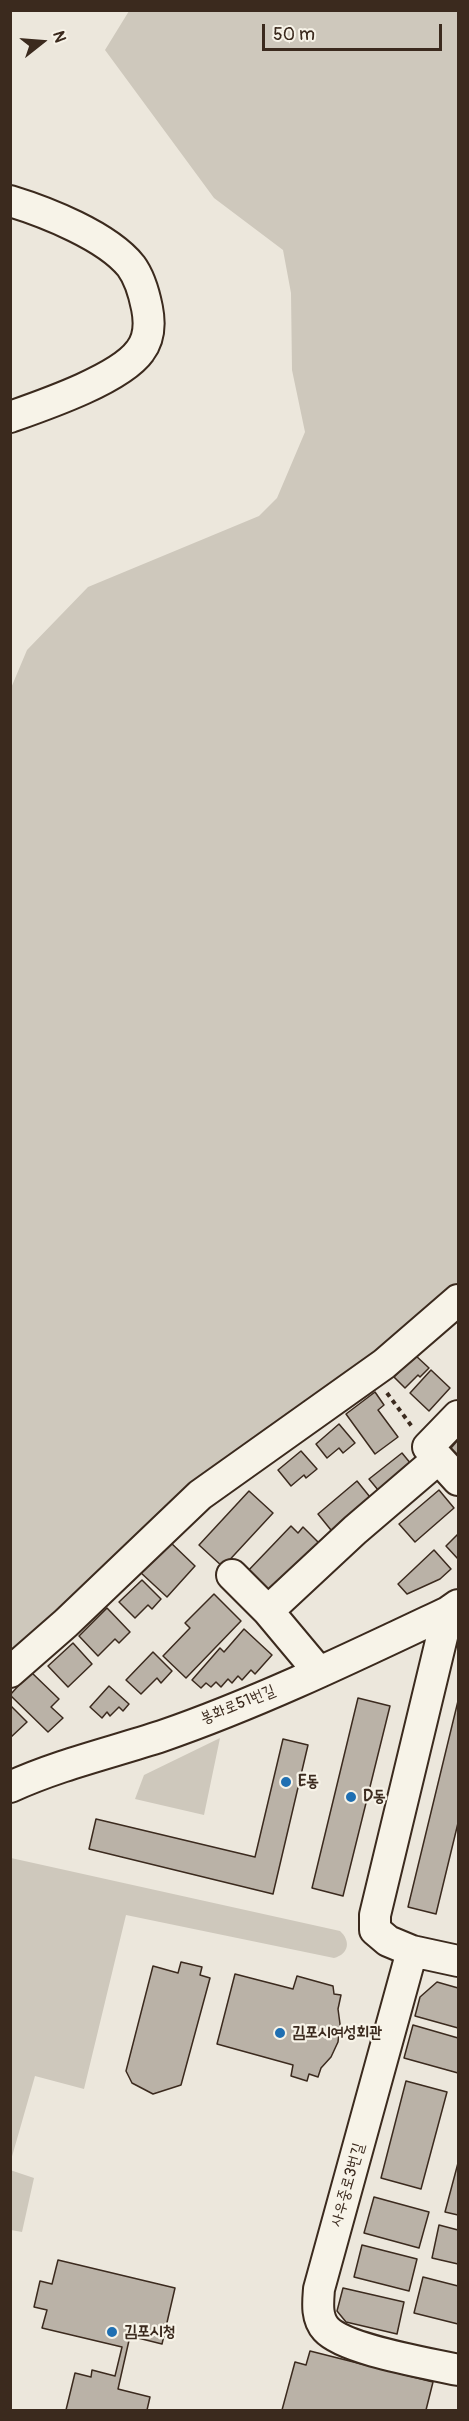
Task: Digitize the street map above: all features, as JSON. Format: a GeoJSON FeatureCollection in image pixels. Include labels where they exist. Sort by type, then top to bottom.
{"type":"FeatureCollection","features":[{"type":"Feature","properties":{"kind":"street"},"geometry":{"type":"LineString","coordinates":[[10,201],[83,232],[110,247],[131,266],[143,289],[148,317],[147,339],[139,353],[123,368],[51,402],[10,417]]}},
{"type":"Feature","properties":{"kind":"street"},"geometry":{"type":"LineString","coordinates":[[10,1672],[66,1623],[200,1495],[372,1373],[459,1300]]}},
{"type":"Feature","properties":{"kind":"street"},"geometry":{"type":"LineString","coordinates":[[268,1611],[433,1453],[459,1416]]}},
{"type":"Feature","properties":{"kind":"street"},"geometry":{"type":"LineString","coordinates":[[433,1453],[459,1480]]}},
{"type":"Feature","properties":{"kind":"street"},"geometry":{"type":"LineString","coordinates":[[232,1575],[268,1611],[319,1672]]}},
{"type":"Feature","properties":{"kind":"street"},"geometry":{"type":"LineString","coordinates":[[453,1608],[375,1915],[375,1930],[388,1941],[412,1951],[459,1961]]}},
{"type":"Feature","properties":{"kind":"street","name":"봉화로51번길"},"geometry":{"type":"LineString","coordinates":[[10,1787],[87,1757],[162,1736],[319,1672],[453,1608]]}},
{"type":"Feature","properties":{"kind":"street","name":"사우중로3번길"},"geometry":{"type":"LineString","coordinates":[[412,1951],[319,2289],[317,2311],[325,2328],[344,2342],[459,2370]]}},
{"type":"Feature","properties":{"kind":"path"},"geometry":{"type":"LineString","coordinates":[[372,1373],[433,1453]]}},
{"type":"Feature","properties":{"kind":"shaded area"},"geometry":{"type":"Polygon","coordinates":[[[129,11],[458,11],[458,1291],[11,1662],[11,688],[27,650],[88,587],[259,516],[277,498],[305,432],[292,370],[291,293],[283,250],[214,198],[105,50],[129,11]]]}},
{"type":"Feature","properties":{"kind":"shaded area"},"geometry":{"type":"Polygon","coordinates":[[[220,1738],[204,1815],[135,1799],[144,1775],[220,1738]]]}},
{"type":"Feature","properties":{"kind":"shaded area"},"geometry":{"type":"Polygon","coordinates":[[[11,1858],[340,1931],[346,1939],[347,1947],[343,1954],[334,1958],[126,1915],[84,2089],[35,2076],[11,2160],[11,1858]]]}},
{"type":"Feature","properties":{"kind":"shaded area"},"geometry":{"type":"Polygon","coordinates":[[[10,2170],[34,2178],[22,2232],[11,2230],[10,2170]]]}},
{"type":"Feature","properties":{"kind":"building"},"geometry":{"type":"Polygon","coordinates":[[[415,1355],[429,1368],[405,1388],[394,1377],[415,1355]]]}},
{"type":"Feature","properties":{"kind":"building"},"geometry":{"type":"Polygon","coordinates":[[[431,1370],[450,1388],[429,1411],[410,1393],[431,1370]]]}},
{"type":"Feature","properties":{"kind":"building"},"geometry":{"type":"Polygon","coordinates":[[[375,1392],[384,1405],[378,1410],[398,1437],[375,1454],[346,1414],[375,1392]]]}},
{"type":"Feature","properties":{"kind":"building"},"geometry":{"type":"Polygon","coordinates":[[[339,1424],[355,1443],[343,1453],[339,1448],[327,1458],[316,1444],[339,1424]]]}},
{"type":"Feature","properties":{"kind":"building"},"geometry":{"type":"Polygon","coordinates":[[[458,1440],[458,1455],[451,1448],[458,1440]]]}},
{"type":"Feature","properties":{"kind":"building"},"geometry":{"type":"Polygon","coordinates":[[[301,1451],[317,1469],[306,1478],[304,1475],[291,1486],[278,1470],[301,1451]]]}},
{"type":"Feature","properties":{"kind":"building"},"geometry":{"type":"Polygon","coordinates":[[[402,1453],[416,1470],[383,1496],[369,1479],[402,1453]]]}},
{"type":"Feature","properties":{"kind":"building"},"geometry":{"type":"Polygon","coordinates":[[[357,1481],[374,1502],[335,1535],[318,1514],[357,1481]]]}},
{"type":"Feature","properties":{"kind":"building"},"geometry":{"type":"Polygon","coordinates":[[[439,1490],[454,1508],[415,1542],[399,1524],[439,1490]]]}},
{"type":"Feature","properties":{"kind":"building"},"geometry":{"type":"Polygon","coordinates":[[[249,1491],[273,1513],[223,1567],[199,1545],[249,1491]]]}},
{"type":"Feature","properties":{"kind":"building"},"geometry":{"type":"Polygon","coordinates":[[[291,1526],[298,1533],[303,1527],[319,1543],[269,1596],[245,1574],[291,1526]]]}},
{"type":"Feature","properties":{"kind":"building"},"geometry":{"type":"Polygon","coordinates":[[[458,1534],[458,1559],[446,1546],[458,1534]]]}},
{"type":"Feature","properties":{"kind":"building"},"geometry":{"type":"Polygon","coordinates":[[[169,1541],[195,1566],[167,1597],[140,1572],[169,1541]]]}},
{"type":"Feature","properties":{"kind":"building"},"geometry":{"type":"Polygon","coordinates":[[[434,1550],[451,1569],[440,1579],[407,1594],[398,1584],[434,1550]]]}},
{"type":"Feature","properties":{"kind":"building"},"geometry":{"type":"Polygon","coordinates":[[[142,1580],[161,1599],[152,1609],[148,1605],[135,1618],[119,1602],[142,1580]]]}},
{"type":"Feature","properties":{"kind":"building"},"geometry":{"type":"Polygon","coordinates":[[[214,1594],[241,1621],[186,1678],[163,1656],[190,1628],[185,1623],[214,1594]]]}},
{"type":"Feature","properties":{"kind":"building"},"geometry":{"type":"Polygon","coordinates":[[[107,1608],[130,1632],[119,1643],[115,1639],[98,1656],[79,1636],[107,1608]]]}},
{"type":"Feature","properties":{"kind":"building"},"geometry":{"type":"Polygon","coordinates":[[[244,1629],[272,1655],[255,1674],[251,1670],[242,1680],[238,1676],[232,1683],[228,1679],[221,1687],[216,1682],[211,1687],[206,1683],[201,1688],[192,1680],[220,1648],[224,1652],[244,1629]]]}},
{"type":"Feature","properties":{"kind":"building"},"geometry":{"type":"Polygon","coordinates":[[[73,1643],[92,1664],[68,1687],[48,1666],[73,1643]]]}},
{"type":"Feature","properties":{"kind":"building"},"geometry":{"type":"Polygon","coordinates":[[[153,1652],[172,1671],[161,1683],[157,1678],[141,1694],[126,1680],[153,1652]]]}},
{"type":"Feature","properties":{"kind":"building"},"geometry":{"type":"Polygon","coordinates":[[[31,1672],[59,1699],[51,1707],[63,1718],[48,1732],[10,1695],[31,1672]]]}},
{"type":"Feature","properties":{"kind":"building"},"geometry":{"type":"Polygon","coordinates":[[[109,1686],[129,1704],[123,1711],[119,1707],[110,1716],[107,1712],[102,1718],[90,1707],[109,1686]]]}},
{"type":"Feature","properties":{"kind":"building","name":"D동"},"geometry":{"type":"Polygon","coordinates":[[[358,1698],[390,1706],[343,1896],[312,1888],[358,1698]]]}},
{"type":"Feature","properties":{"kind":"building"},"geometry":{"type":"Polygon","coordinates":[[[458,1701],[458,1823],[436,1914],[408,1907],[458,1701]]]}},
{"type":"Feature","properties":{"kind":"building"},"geometry":{"type":"Polygon","coordinates":[[[10,1705],[27,1722],[10,1738],[10,1705]]]}},
{"type":"Feature","properties":{"kind":"building","name":"E동"},"geometry":{"type":"Polygon","coordinates":[[[283,1739],[308,1745],[273,1894],[89,1849],[96,1819],[255,1857],[283,1739]]]}},
{"type":"Feature","properties":{"kind":"building"},"geometry":{"type":"Polygon","coordinates":[[[181,1962],[202,1967],[200,1975],[210,1978],[181,2085],[153,2094],[132,2083],[126,2071],[153,1966],[178,1973],[181,1962]]]}},
{"type":"Feature","properties":{"kind":"building","name":"김포시여성회관"},"geometry":{"type":"Polygon","coordinates":[[[235,1974],[293,1989],[297,1976],[333,1986],[334,1994],[341,1995],[338,2009],[340,2024],[338,2042],[331,2057],[321,2068],[318,2077],[309,2074],[307,2081],[291,2076],[293,2065],[217,2044],[235,1974]]]}},
{"type":"Feature","properties":{"kind":"building"},"geometry":{"type":"Polygon","coordinates":[[[437,1982],[458,1988],[458,2028],[415,2016],[420,1997],[437,1982]]]}},
{"type":"Feature","properties":{"kind":"building"},"geometry":{"type":"Polygon","coordinates":[[[413,2025],[458,2038],[458,2073],[404,2058],[413,2025]]]}},
{"type":"Feature","properties":{"kind":"building"},"geometry":{"type":"Polygon","coordinates":[[[406,2081],[447,2092],[421,2189],[381,2178],[406,2081]]]}},
{"type":"Feature","properties":{"kind":"building"},"geometry":{"type":"Polygon","coordinates":[[[458,2163],[458,2215],[445,2212],[458,2163]]]}},
{"type":"Feature","properties":{"kind":"building"},"geometry":{"type":"Polygon","coordinates":[[[374,2197],[429,2212],[419,2248],[364,2233],[374,2197]]]}},
{"type":"Feature","properties":{"kind":"building"},"geometry":{"type":"Polygon","coordinates":[[[439,2225],[458,2230],[458,2264],[432,2258],[439,2225]]]}},
{"type":"Feature","properties":{"kind":"building"},"geometry":{"type":"Polygon","coordinates":[[[362,2245],[417,2259],[409,2291],[354,2277],[362,2245]]]}},
{"type":"Feature","properties":{"kind":"building","name":"김포시청"},"geometry":{"type":"Polygon","coordinates":[[[58,2260],[175,2288],[162,2344],[130,2336],[118,2389],[150,2397],[147,2410],[66,2410],[75,2373],[91,2377],[92,2370],[115,2376],[122,2347],[42,2328],[47,2310],[34,2307],[40,2281],[52,2284],[58,2260]]]}},
{"type":"Feature","properties":{"kind":"building"},"geometry":{"type":"Polygon","coordinates":[[[423,2277],[458,2286],[458,2324],[414,2313],[423,2277]]]}},
{"type":"Feature","properties":{"kind":"building"},"geometry":{"type":"Polygon","coordinates":[[[343,2288],[404,2302],[397,2334],[346,2322],[337,2311],[343,2288]]]}},
{"type":"Feature","properties":{"kind":"building"},"geometry":{"type":"Polygon","coordinates":[[[310,2351],[433,2382],[426,2410],[282,2410],[295,2362],[306,2365],[310,2351]]]}},
{"type":"Feature","properties":{"kind":"place","name":"E동"},"geometry":{"type":"Point","coordinates":[286,1782]}},
{"type":"Feature","properties":{"kind":"place","name":"D동"},"geometry":{"type":"Point","coordinates":[351,1797]}},
{"type":"Feature","properties":{"kind":"place","name":"김포시여성회관"},"geometry":{"type":"Point","coordinates":[280,2033]}},
{"type":"Feature","properties":{"kind":"place","name":"김포시청"},"geometry":{"type":"Point","coordinates":[112,2332]}}]}
